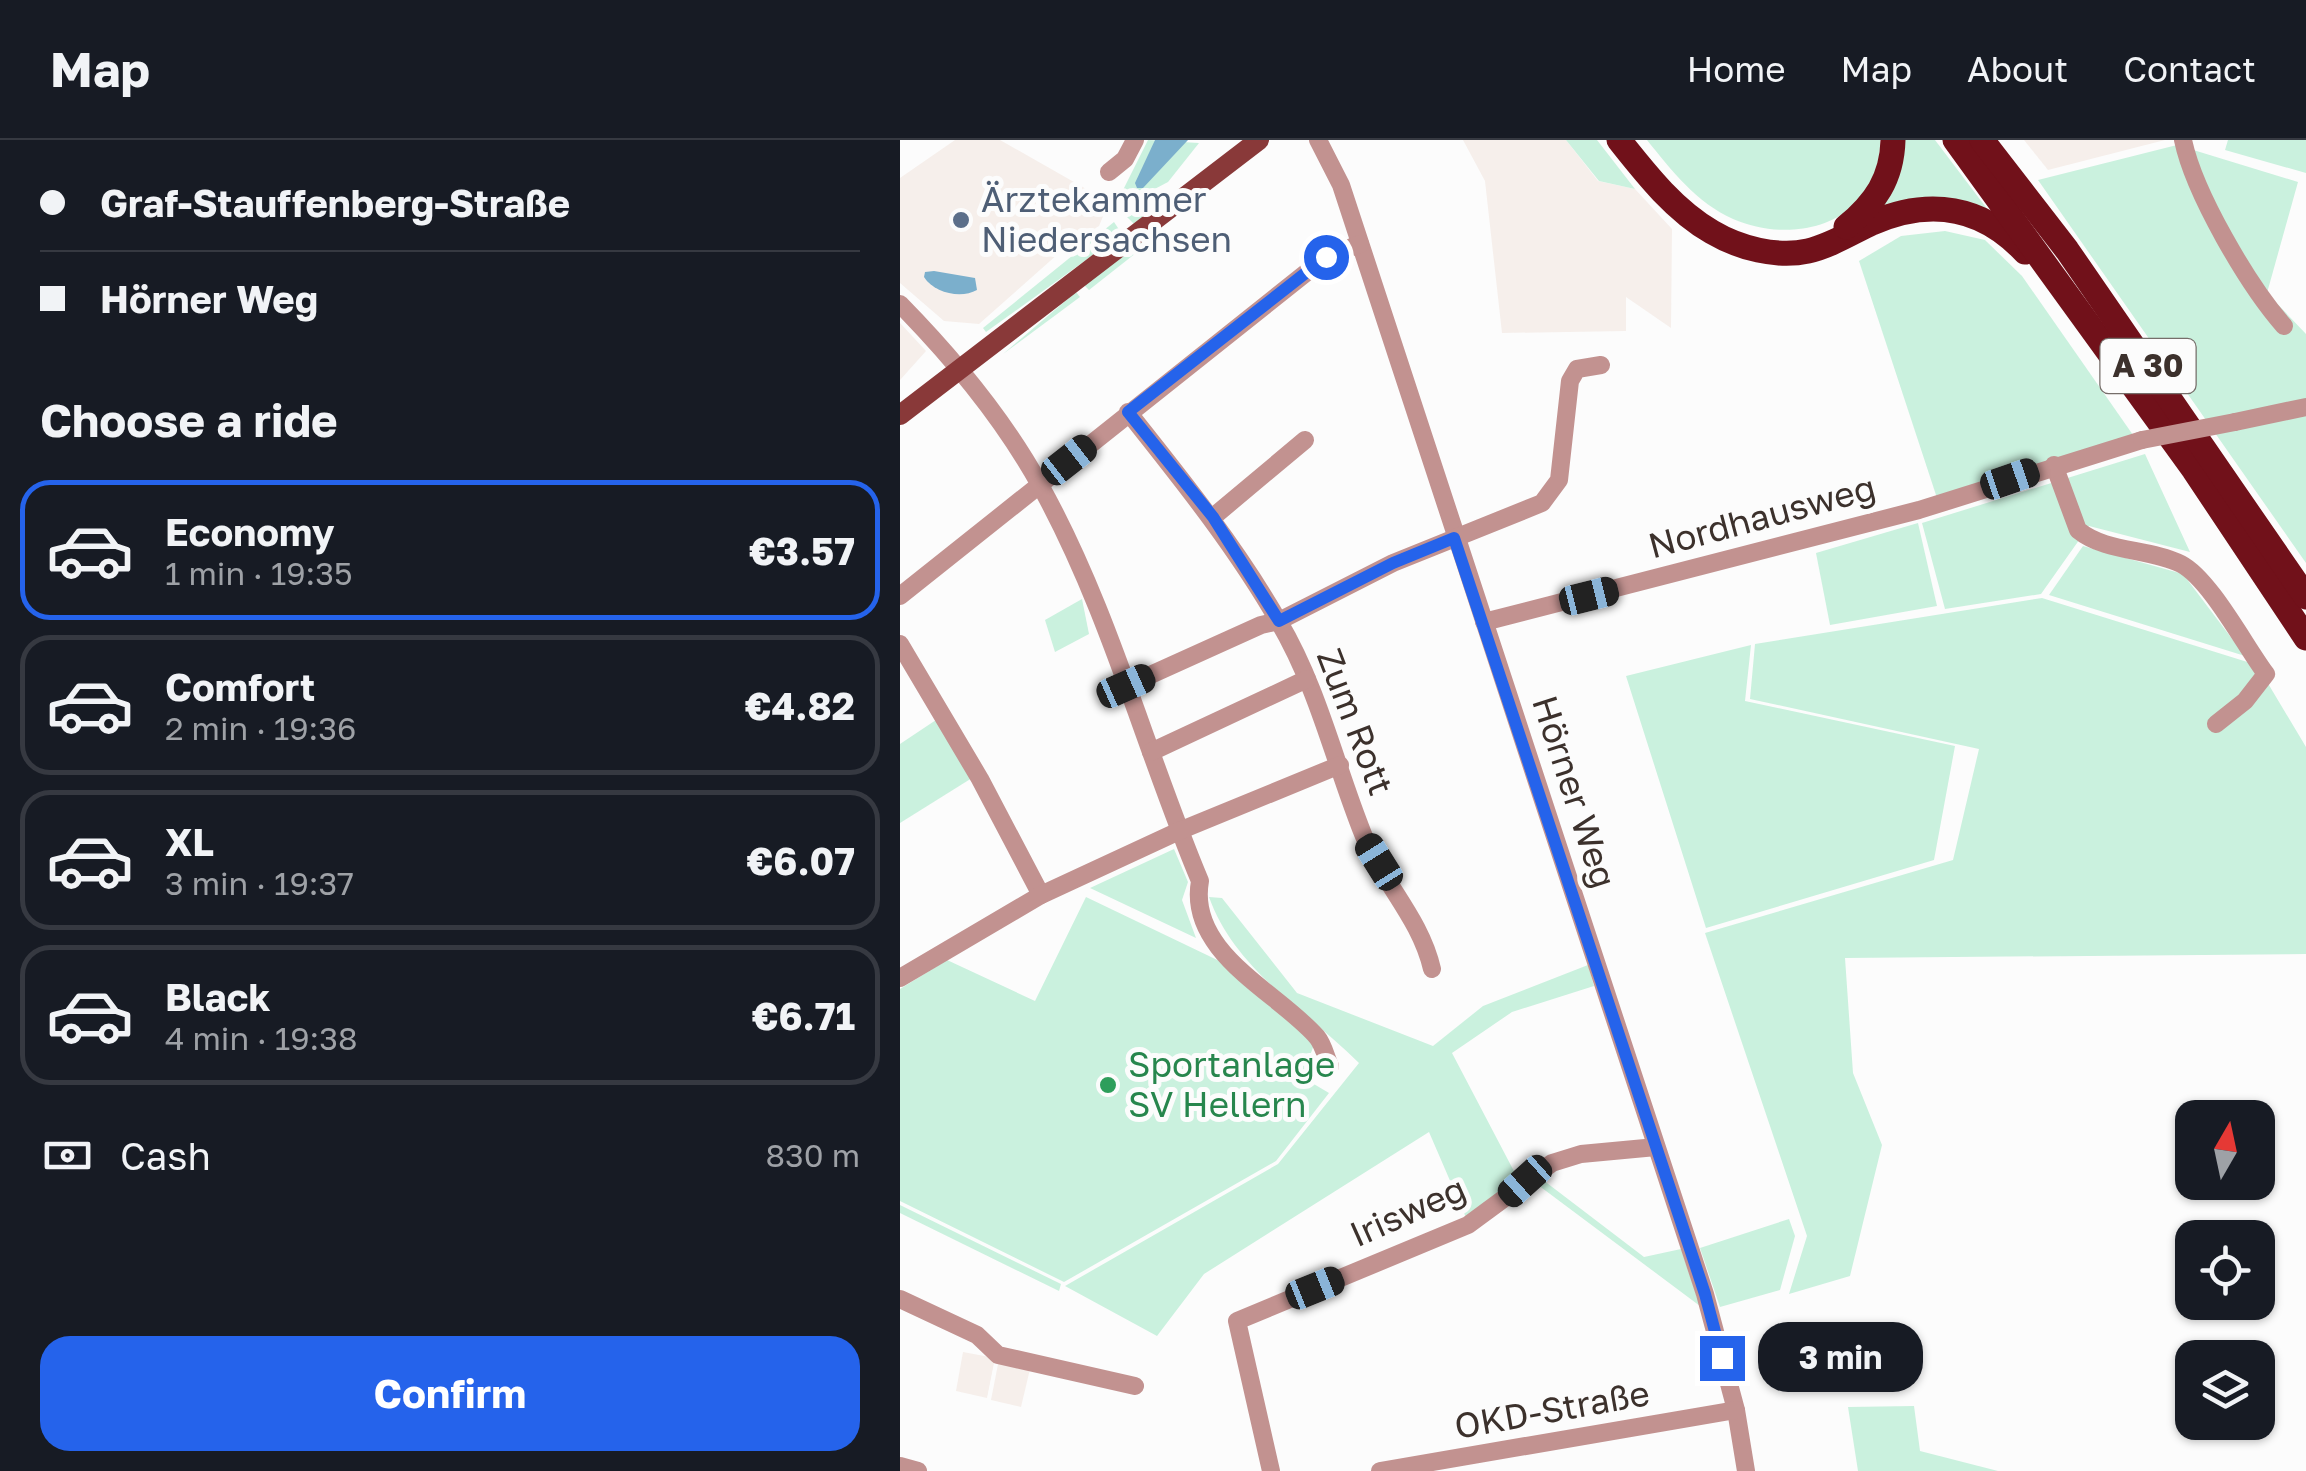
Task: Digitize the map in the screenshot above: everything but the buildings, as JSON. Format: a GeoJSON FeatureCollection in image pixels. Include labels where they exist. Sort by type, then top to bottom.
{"type":"FeatureCollection","features":[{"type":"Feature","properties":{"kind":"highway"},"geometry":{"type":"LineString","coordinates":[[1620,140],[1668,198],[1710,231],[1772,252],[1823,246],[1923,207],[1948,208],[1994,225],[2084,314]]}},
{"type":"Feature","properties":{"kind":"highway"},"geometry":{"type":"LineString","coordinates":[[1823,246],[1880,193],[1893,140]]}},
{"type":"Feature","properties":{"kind":"highway","name":"A 30"},"geometry":{"type":"LineString","coordinates":[[1955,140],[2084,314],[2306,638]]}},
{"type":"Feature","properties":{"kind":"highway","name":"A 30"},"geometry":{"type":"LineString","coordinates":[[1982,140],[2110,310],[2306,598]]}},
{"type":"Feature","properties":{"kind":"main road"},"geometry":{"type":"LineString","coordinates":[[900,415],[1259,140]]}},
{"type":"Feature","properties":{"kind":"street"},"geometry":{"type":"LineString","coordinates":[[1109,172],[1126,159],[1136,140]]}},
{"type":"Feature","properties":{"kind":"street","name":"Hörner Weg"},"geometry":{"type":"LineString","coordinates":[[1318,140],[1341,185],[1705,1294],[1736,1410],[1746,1471]]}},
{"type":"Feature","properties":{"kind":"street"},"geometry":{"type":"LineString","coordinates":[[2183,140],[2189,163],[2234,253],[2284,326]]}},
{"type":"Feature","properties":{"kind":"street"},"geometry":{"type":"LineString","coordinates":[[900,596],[1326,257],[1360,244]]}},
{"type":"Feature","properties":{"kind":"street"},"geometry":{"type":"LineString","coordinates":[[900,304],[961,368],[1039,483],[1085,581],[1200,881],[1198,896],[1208,930],[1260,988],[1319,1039],[1330,1066]]}},
{"type":"Feature","properties":{"kind":"street"},"geometry":{"type":"LineString","coordinates":[[1126,686],[1260,624],[1279,621],[1393,563],[1542,503],[1559,480],[1570,381],[1578,368],[1601,365]]}},
{"type":"Feature","properties":{"kind":"street","name":"Nordhausweg"},"geometry":{"type":"LineString","coordinates":[[1484,622],[1918,510],[2142,440],[2306,407]]}},
{"type":"Feature","properties":{"kind":"street","name":"Zum Rott"},"geometry":{"type":"LineString","coordinates":[[1128,412],[1213,517],[1279,621],[1307,679],[1364,838],[1425,937],[1432,969]]}},
{"type":"Feature","properties":{"kind":"street"},"geometry":{"type":"LineString","coordinates":[[1213,517],[1304,440]]}},
{"type":"Feature","properties":{"kind":"street"},"geometry":{"type":"LineString","coordinates":[[2054,465],[2078,530],[2102,542],[2169,559],[2194,572],[2266,674],[2245,701],[2216,724]]}},
{"type":"Feature","properties":{"kind":"street"},"geometry":{"type":"LineString","coordinates":[[900,644],[980,779],[1041,895]]}},
{"type":"Feature","properties":{"kind":"street"},"geometry":{"type":"LineString","coordinates":[[1151,752],[1307,679]]}},
{"type":"Feature","properties":{"kind":"street"},"geometry":{"type":"LineString","coordinates":[[900,978],[1041,895],[1179,831],[1340,765]]}},
{"type":"Feature","properties":{"kind":"street","name":"Irisweg"},"geometry":{"type":"LineString","coordinates":[[1271,1471],[1237,1321],[1468,1225],[1552,1163],[1580,1154],[1656,1147]]}},
{"type":"Feature","properties":{"kind":"street"},"geometry":{"type":"LineString","coordinates":[[900,1299],[976,1335],[998,1355],[1135,1386]]}},
{"type":"Feature","properties":{"kind":"street","name":"OKD-Straße"},"geometry":{"type":"LineString","coordinates":[[1380,1471],[1736,1410]]}},
{"type":"Feature","properties":{"kind":"street"},"geometry":{"type":"LineString","coordinates":[[900,1466],[918,1471]]}},
{"type":"Feature","properties":{"kind":"shaded area"},"geometry":{"type":"Polygon","coordinates":[[[955,140],[1000,140],[1109,202],[1099,226],[1067,246],[979,324],[944,321],[900,283],[900,178],[955,140]]]}},
{"type":"Feature","properties":{"kind":"shaded area"},"geometry":{"type":"Polygon","coordinates":[[[1463,140],[1566,140],[1598,181],[1635,189],[1672,229],[1671,328],[1626,297],[1626,331],[1502,333],[1485,181],[1463,140]]]}},
{"type":"Feature","properties":{"kind":"shaded area"},"geometry":{"type":"Polygon","coordinates":[[[2024,140],[2165,140],[2048,170],[2024,140]]]}},
{"type":"Feature","properties":{"kind":"shaded area"},"geometry":{"type":"Polygon","coordinates":[[[900,323],[926,351],[900,380],[900,323]]]}},
{"type":"Feature","properties":{"kind":"shaded area"},"geometry":{"type":"Polygon","coordinates":[[[963,1352],[995,1358],[987,1398],[956,1391],[963,1352]]]}},
{"type":"Feature","properties":{"kind":"shaded area"},"geometry":{"type":"Polygon","coordinates":[[[999,1359],[1031,1365],[1021,1407],[991,1400],[999,1359]]]}},
{"type":"Feature","properties":{"kind":"green space"},"geometry":{"type":"Polygon","coordinates":[[[1148,140],[1199,143],[1168,182],[1128,203],[1121,194],[1148,140]]]}},
{"type":"Feature","properties":{"kind":"green space"},"geometry":{"type":"Polygon","coordinates":[[[1566,140],[1597,140],[1635,189],[1599,181],[1566,140]]]}},
{"type":"Feature","properties":{"kind":"green space"},"geometry":{"type":"Polygon","coordinates":[[[1647,140],[1880,140],[1877,168],[1867,190],[1851,208],[1808,228],[1783,230],[1758,227],[1720,212],[1686,185],[1647,140]]]}},
{"type":"Feature","properties":{"kind":"green space"},"geometry":{"type":"Polygon","coordinates":[[[1899,140],[1935,140],[1991,214],[1866,219],[1899,140]]]}},
{"type":"Feature","properties":{"kind":"green space"},"geometry":{"type":"Polygon","coordinates":[[[2228,140],[2306,140],[2306,173],[2225,150],[2228,140]]]}},
{"type":"Feature","properties":{"kind":"green space"},"geometry":{"type":"Polygon","coordinates":[[[2177,145],[2298,182],[2267,293],[2306,334],[2306,563],[2038,180],[2177,145]]]}},
{"type":"Feature","properties":{"kind":"green space"},"geometry":{"type":"Polygon","coordinates":[[[1170,192],[1160,206],[1135,225],[1124,214],[1170,192]]]}},
{"type":"Feature","properties":{"kind":"green space"},"geometry":{"type":"Polygon","coordinates":[[[1114,222],[1122,234],[986,332],[983,328],[1114,222]]]}},
{"type":"Feature","properties":{"kind":"green space"},"geometry":{"type":"Polygon","coordinates":[[[1945,231],[1985,240],[2022,276],[2133,435],[1937,498],[1859,261],[1901,236],[1945,231]]]}},
{"type":"Feature","properties":{"kind":"green space"},"geometry":{"type":"Polygon","coordinates":[[[1150,235],[1155,238],[1089,290],[1084,285],[1150,235]]]}},
{"type":"Feature","properties":{"kind":"green space"},"geometry":{"type":"Polygon","coordinates":[[[1076,292],[1080,297],[1003,354],[1076,292]]]}},
{"type":"Feature","properties":{"kind":"green space"},"geometry":{"type":"Polygon","coordinates":[[[2145,454],[2190,552],[2089,526],[2041,594],[1945,609],[1922,523],[2145,454]]]}},
{"type":"Feature","properties":{"kind":"green space"},"geometry":{"type":"Polygon","coordinates":[[[1918,523],[1937,606],[1830,625],[1816,553],[1918,523]]]}},
{"type":"Feature","properties":{"kind":"green space"},"geometry":{"type":"Polygon","coordinates":[[[2083,546],[2183,574],[2245,656],[2049,595],[2083,546]]]}},
{"type":"Feature","properties":{"kind":"green space"},"geometry":{"type":"Polygon","coordinates":[[[2042,598],[2257,665],[2306,747],[2306,954],[1845,958],[1853,1073],[1882,1145],[1850,1276],[1789,1294],[1807,1236],[1705,933],[1953,860],[1979,749],[1750,699],[1755,644],[2042,598]]]}},
{"type":"Feature","properties":{"kind":"green space"},"geometry":{"type":"Polygon","coordinates":[[[1082,599],[1089,634],[1055,652],[1045,620],[1082,599]]]}},
{"type":"Feature","properties":{"kind":"green space"},"geometry":{"type":"Polygon","coordinates":[[[1751,645],[1745,701],[1955,746],[1934,860],[1706,928],[1626,676],[1751,645]]]}},
{"type":"Feature","properties":{"kind":"green space"},"geometry":{"type":"Polygon","coordinates":[[[936,720],[972,778],[900,823],[900,744],[936,720]]]}},
{"type":"Feature","properties":{"kind":"green space"},"geometry":{"type":"Polygon","coordinates":[[[1174,849],[1188,882],[1182,900],[1196,938],[1090,888],[1174,849]]]}},
{"type":"Feature","properties":{"kind":"green space","name":"Sportanlage SV Hellern"},"geometry":{"type":"Polygon","coordinates":[[[1086,897],[1234,968],[1315,1042],[1302,1077],[1329,1093],[1276,1161],[1064,1282],[900,1201],[900,989],[947,960],[1035,1001],[1086,897]]]}},
{"type":"Feature","properties":{"kind":"green space"},"geometry":{"type":"Polygon","coordinates":[[[1209,897],[1222,898],[1297,993],[1433,1046],[1483,1006],[1588,965],[1594,986],[1512,1012],[1452,1053],[1517,1177],[1467,1220],[1429,1132],[1204,1274],[1157,1336],[1065,1286],[1278,1164],[1359,1063],[1254,968],[1221,923],[1209,897]]]}},
{"type":"Feature","properties":{"kind":"green space"},"geometry":{"type":"Polygon","coordinates":[[[1543,1180],[1644,1257],[1681,1249],[1700,1306],[1538,1185],[1543,1180]]]}},
{"type":"Feature","properties":{"kind":"green space"},"geometry":{"type":"Polygon","coordinates":[[[900,1205],[1061,1284],[1059,1291],[900,1213],[900,1205]]]}},
{"type":"Feature","properties":{"kind":"green space"},"geometry":{"type":"Polygon","coordinates":[[[1789,1219],[1795,1236],[1780,1290],[1720,1307],[1700,1248],[1789,1219]]]}},
{"type":"Feature","properties":{"kind":"green space"},"geometry":{"type":"Polygon","coordinates":[[[1914,1406],[1920,1451],[1998,1471],[1858,1471],[1848,1407],[1914,1406]]]}},
{"type":"Feature","properties":{"kind":"water"},"geometry":{"type":"Polygon","coordinates":[[[1155,140],[1188,140],[1143,188],[1137,188],[1135,183],[1155,140]]]}},
{"type":"Feature","properties":{"kind":"water"},"geometry":{"type":"Polygon","coordinates":[[[925,272],[975,278],[977,290],[963,294],[941,291],[924,277],[925,272]]]}},
{"type":"Feature","properties":{"kind":"place","name":"Ärztekammer Niedersachsen"},"geometry":{"type":"Point","coordinates":[961,220]}},
{"type":"Feature","properties":{"kind":"place","name":"Sportanlage SV Hellern"},"geometry":{"type":"Point","coordinates":[1108,1085]}},
{"type":"Feature","properties":{"kind":"route"},"geometry":{"type":"LineString","coordinates":[[1326,257],[1128,412],[1213,517],[1279,621],[1393,563],[1454,538],[1502,673],[1705,1294],[1722,1358]]}}]}
